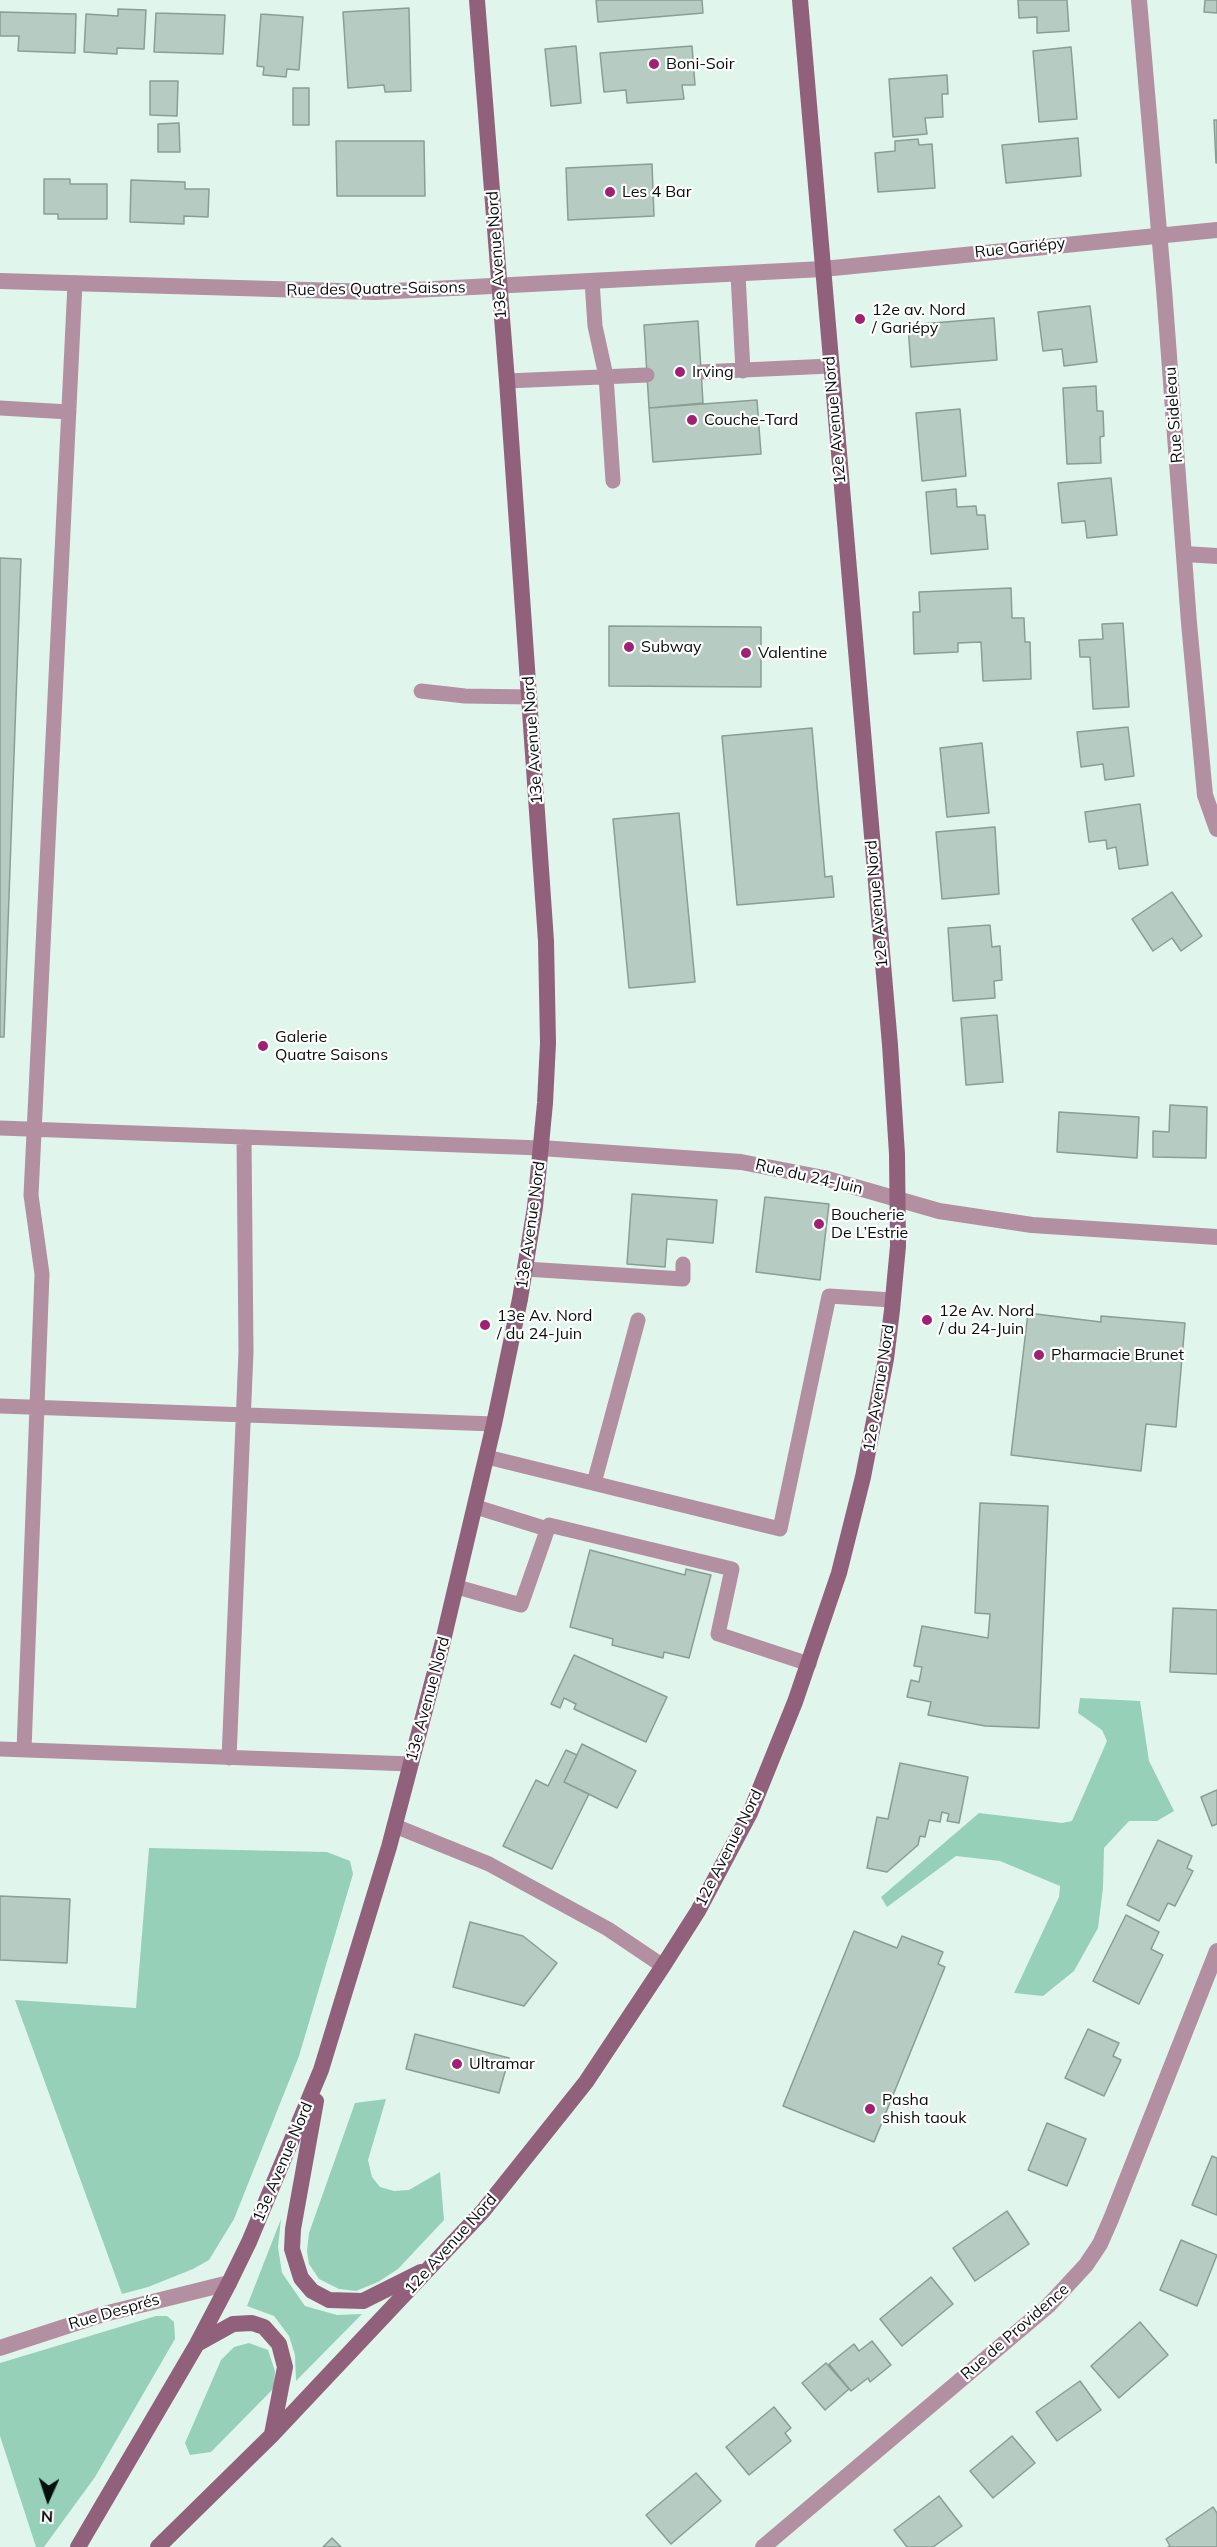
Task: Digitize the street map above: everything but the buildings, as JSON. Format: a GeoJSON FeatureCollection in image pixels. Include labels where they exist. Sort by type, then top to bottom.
{"type":"FeatureCollection","features":[{"type":"Feature","properties":{"kind":"main road","name":"13e Avenue Nord"},"geometry":{"type":"LineString","coordinates":[[78,2547],[197,2344],[229,2283],[249,2242],[321,2070],[395,1826],[457,1587],[494,1424],[535,1208],[548,1043],[547,952],[507,381],[477,0]]}},
{"type":"Feature","properties":{"kind":"main road","name":"12e Avenue Nord"},"geometry":{"type":"LineString","coordinates":[[158,2547],[272,2435],[436,2263],[491,2202],[586,2082],[704,1900],[750,1814],[809,1664],[839,1573],[863,1477],[886,1359],[899,1199],[890,1045],[800,0]]}},
{"type":"Feature","properties":{"kind":"main road"},"geometry":{"type":"LineString","coordinates":[[321,2070],[293,2229],[292,2249],[301,2278],[312,2291],[328,2300],[363,2301],[436,2263]]}},
{"type":"Feature","properties":{"kind":"main road"},"geometry":{"type":"LineString","coordinates":[[197,2344],[233,2324],[252,2323],[264,2327],[279,2344],[285,2367],[272,2435]]}},
{"type":"Feature","properties":{"kind":"street","name":"Rue Sideleau"},"geometry":{"type":"LineString","coordinates":[[1139,0],[1205,795],[1217,829]]}},
{"type":"Feature","properties":{"kind":"street","name":"Rue Gariépy"},"geometry":{"type":"LineString","coordinates":[[823,268],[1217,230]]}},
{"type":"Feature","properties":{"kind":"street","name":"Rue des Quatre-Saisons"},"geometry":{"type":"LineString","coordinates":[[0,281],[363,291],[500,286],[823,268]]}},
{"type":"Feature","properties":{"kind":"street"},"geometry":{"type":"LineString","coordinates":[[1185,554],[1217,556]]}},
{"type":"Feature","properties":{"kind":"street","name":"Rue du 24-Juin"},"geometry":{"type":"LineString","coordinates":[[541,1148],[741,1162],[824,1178],[939,1211],[1032,1225],[1217,1237]]}},
{"type":"Feature","properties":{"kind":"street","name":"Rue de Providence"},"geometry":{"type":"LineString","coordinates":[[763,2547],[1048,2306],[1086,2265],[1107,2227],[1217,1951]]}},
{"type":"Feature","properties":{"kind":"street","name":"Rue Després"},"geometry":{"type":"LineString","coordinates":[[0,2348],[104,2314],[229,2283]]}},
{"type":"Feature","properties":{"kind":"lane"},"geometry":{"type":"LineString","coordinates":[[738,274],[742,371]]}},
{"type":"Feature","properties":{"kind":"lane"},"geometry":{"type":"LineString","coordinates":[[592,281],[595,326],[606,376],[613,481]]}},
{"type":"Feature","properties":{"kind":"lane"},"geometry":{"type":"LineString","coordinates":[[24,1750],[42,1274],[31,1195],[75,283]]}},
{"type":"Feature","properties":{"kind":"lane"},"geometry":{"type":"LineString","coordinates":[[701,372],[830,366]]}},
{"type":"Feature","properties":{"kind":"lane"},"geometry":{"type":"LineString","coordinates":[[507,381],[647,375]]}},
{"type":"Feature","properties":{"kind":"lane"},"geometry":{"type":"LineString","coordinates":[[0,408],[69,412]]}},
{"type":"Feature","properties":{"kind":"lane"},"geometry":{"type":"LineString","coordinates":[[421,691],[465,696],[530,697]]}},
{"type":"Feature","properties":{"kind":"lane"},"geometry":{"type":"LineString","coordinates":[[0,1128],[541,1148]]}},
{"type":"Feature","properties":{"kind":"lane"},"geometry":{"type":"LineString","coordinates":[[229,1758],[246,1352],[244,1137]]}},
{"type":"Feature","properties":{"kind":"lane"},"geometry":{"type":"LineString","coordinates":[[525,1269],[683,1279],[683,1264]]}},
{"type":"Feature","properties":{"kind":"lane"},"geometry":{"type":"LineString","coordinates":[[487,1456],[780,1529],[829,1296],[892,1300]]}},
{"type":"Feature","properties":{"kind":"lane"},"geometry":{"type":"LineString","coordinates":[[594,1483],[638,1320]]}},
{"type":"Feature","properties":{"kind":"lane"},"geometry":{"type":"LineString","coordinates":[[0,1406],[494,1424]]}},
{"type":"Feature","properties":{"kind":"lane"},"geometry":{"type":"LineString","coordinates":[[476,1507],[547,1529]]}},
{"type":"Feature","properties":{"kind":"lane"},"geometry":{"type":"LineString","coordinates":[[457,1587],[521,1605],[549,1525],[732,1569],[718,1634],[809,1664]]}},
{"type":"Feature","properties":{"kind":"lane"},"geometry":{"type":"LineString","coordinates":[[0,1749],[411,1764]]}},
{"type":"Feature","properties":{"kind":"lane"},"geometry":{"type":"LineString","coordinates":[[395,1826],[489,1864],[608,1929],[663,1966]]}},
{"type":"Feature","properties":{"kind":"green space"},"geometry":{"type":"Polygon","coordinates":[[[1080,1698],[1140,1701],[1149,1761],[1174,1811],[1157,1821],[1129,1821],[1104,1848],[1103,1888],[1098,1928],[1074,1971],[1043,1996],[1014,1993],[1059,1897],[1060,1886],[1000,1861],[956,1856],[887,1907],[881,1897],[979,1813],[1062,1823],[1072,1821],[1107,1741],[1102,1730],[1078,1713],[1080,1698]]]}},
{"type":"Feature","properties":{"kind":"green space"},"geometry":{"type":"Polygon","coordinates":[[[149,1848],[327,1852],[350,1861],[353,1874],[299,2056],[234,2219],[209,2260],[148,2287],[122,2294],[15,2000],[136,2008],[149,1848]]]}},
{"type":"Feature","properties":{"kind":"green space"},"geometry":{"type":"Polygon","coordinates":[[[386,2099],[368,2160],[372,2177],[380,2187],[394,2191],[409,2190],[440,2172],[444,2220],[398,2269],[378,2282],[356,2291],[339,2289],[319,2279],[309,2264],[307,2251],[309,2233],[355,2103],[386,2099]]]}},
{"type":"Feature","properties":{"kind":"green space"},"geometry":{"type":"Polygon","coordinates":[[[281,2219],[278,2247],[282,2273],[305,2306],[337,2315],[362,2314],[296,2381],[295,2355],[289,2336],[274,2316],[247,2306],[281,2219]]]}},
{"type":"Feature","properties":{"kind":"green space"},"geometry":{"type":"Polygon","coordinates":[[[156,2316],[167,2316],[174,2322],[175,2339],[95,2477],[44,2547],[36,2547],[0,2436],[0,2363],[156,2316]]]}},
{"type":"Feature","properties":{"kind":"green space"},"geometry":{"type":"Polygon","coordinates":[[[249,2343],[268,2350],[275,2371],[274,2388],[211,2452],[190,2455],[185,2443],[221,2360],[234,2347],[249,2343]]]}},
{"type":"Feature","properties":{"kind":"place","name":"Boni-Soir"},"geometry":{"type":"Point","coordinates":[654,64]}},
{"type":"Feature","properties":{"kind":"place","name":"Les 4 Bar"},"geometry":{"type":"Point","coordinates":[610,192]}},
{"type":"Feature","properties":{"kind":"place","name":"12e av. Nord / Gariépy"},"geometry":{"type":"Point","coordinates":[860,319]}},
{"type":"Feature","properties":{"kind":"place","name":"Irving"},"geometry":{"type":"Point","coordinates":[680,372]}},
{"type":"Feature","properties":{"kind":"place","name":"Couche-Tard"},"geometry":{"type":"Point","coordinates":[692,420]}},
{"type":"Feature","properties":{"kind":"place","name":"Subway"},"geometry":{"type":"Point","coordinates":[629,647]}},
{"type":"Feature","properties":{"kind":"place","name":"Valentine"},"geometry":{"type":"Point","coordinates":[746,653]}},
{"type":"Feature","properties":{"kind":"place","name":"Galerie Quatre Saisons"},"geometry":{"type":"Point","coordinates":[263,1046]}},
{"type":"Feature","properties":{"kind":"place","name":"Boucherie De L’Estrie"},"geometry":{"type":"Point","coordinates":[819,1224]}},
{"type":"Feature","properties":{"kind":"place","name":"12e Av. Nord / du 24-Juin"},"geometry":{"type":"Point","coordinates":[927,1320]}},
{"type":"Feature","properties":{"kind":"place","name":"13e Av. Nord / du 24-Juin"},"geometry":{"type":"Point","coordinates":[485,1325]}},
{"type":"Feature","properties":{"kind":"place","name":"Pharmacie Brunet"},"geometry":{"type":"Point","coordinates":[1039,1355]}},
{"type":"Feature","properties":{"kind":"place","name":"Ultramar"},"geometry":{"type":"Point","coordinates":[457,2064]}},
{"type":"Feature","properties":{"kind":"place","name":"Pasha shish taouk"},"geometry":{"type":"Point","coordinates":[870,2109]}}]}
